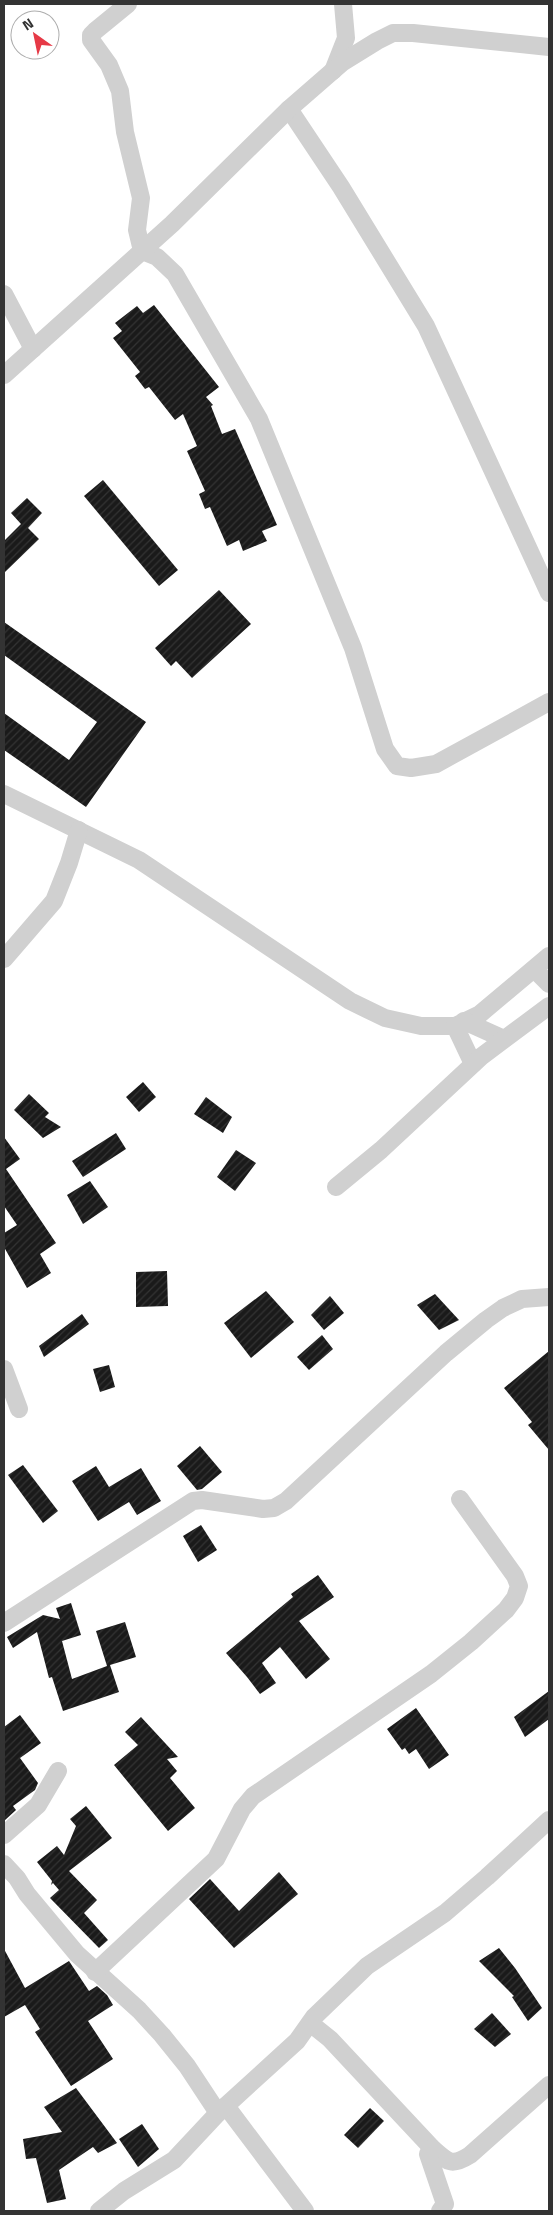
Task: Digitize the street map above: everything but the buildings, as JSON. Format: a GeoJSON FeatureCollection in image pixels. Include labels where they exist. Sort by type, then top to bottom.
{"type":"FeatureCollection","features":[{"type":"Feature","properties":{"kind":"street"},"geometry":{"type":"LineString","coordinates":[[128,4],[95,31],[91,35],[91,40],[109,65],[120,91],[125,132],[141,198],[137,230],[142,251]]}},
{"type":"Feature","properties":{"kind":"street"},"geometry":{"type":"LineString","coordinates":[[333,70],[346,38],[343,4]]}},
{"type":"Feature","properties":{"kind":"street"},"geometry":{"type":"LineString","coordinates":[[4,375],[142,251],[290,109],[333,70],[358,53],[394,33],[413,33],[549,47]]}},
{"type":"Feature","properties":{"kind":"street"},"geometry":{"type":"LineString","coordinates":[[346,38],[358,53]]}},
{"type":"Feature","properties":{"kind":"street"},"geometry":{"type":"LineString","coordinates":[[290,109],[341,187],[426,326],[549,594]]}},
{"type":"Feature","properties":{"kind":"street"},"geometry":{"type":"LineString","coordinates":[[142,251],[157,257],[175,274],[259,419],[350,641],[385,749],[392,760],[398,766],[411,768],[436,764],[549,702]]}},
{"type":"Feature","properties":{"kind":"street"},"geometry":{"type":"LineString","coordinates":[[4,294],[33,349]]}},
{"type":"Feature","properties":{"kind":"street"},"geometry":{"type":"LineString","coordinates":[[4,794],[139,860],[350,1001],[385,1018],[421,1026],[460,1024],[504,1039]]}},
{"type":"Feature","properties":{"kind":"street"},"geometry":{"type":"LineString","coordinates":[[4,959],[54,900],[69,863],[79,830]]}},
{"type":"Feature","properties":{"kind":"street"},"geometry":{"type":"LineString","coordinates":[[460,1024],[480,1014],[549,956]]}},
{"type":"Feature","properties":{"kind":"street"},"geometry":{"type":"LineString","coordinates":[[534,969],[549,984]]}},
{"type":"Feature","properties":{"kind":"street"},"geometry":{"type":"LineString","coordinates":[[336,1187],[381,1150],[473,1064],[549,1006]]}},
{"type":"Feature","properties":{"kind":"street"},"geometry":{"type":"LineString","coordinates":[[460,1024],[473,1064]]}},
{"type":"Feature","properties":{"kind":"street"},"geometry":{"type":"LineString","coordinates":[[4,1623],[193,1501],[202,1500],[263,1509],[274,1508],[286,1501],[439,1360],[486,1320],[503,1308],[522,1299],[549,1297]]}},
{"type":"Feature","properties":{"kind":"street"},"geometry":{"type":"LineString","coordinates":[[4,1369],[8,1393],[19,1409]]}},
{"type":"Feature","properties":{"kind":"street"},"geometry":{"type":"LineString","coordinates":[[96,1972],[216,1859],[242,1809],[253,1796],[431,1674],[471,1642],[506,1610],[515,1598],[519,1586],[514,1576],[460,1500]]}},
{"type":"Feature","properties":{"kind":"street"},"geometry":{"type":"LineString","coordinates":[[4,1835],[38,1805],[58,1771]]}},
{"type":"Feature","properties":{"kind":"street"},"geometry":{"type":"LineString","coordinates":[[99,2211],[124,2191],[174,2160],[187,2148],[204,2126],[298,2041],[314,2017],[367,1966],[445,1913],[549,1820]]}},
{"type":"Feature","properties":{"kind":"street"},"geometry":{"type":"LineString","coordinates":[[4,1864],[77,1954],[139,2010],[162,2035],[305,2211]]}},
{"type":"Feature","properties":{"kind":"street"},"geometry":{"type":"LineString","coordinates":[[310,2023],[330,2039],[432,2148],[449,2162],[458,2162],[470,2155],[549,2086]]}},
{"type":"Feature","properties":{"kind":"street"},"geometry":{"type":"LineString","coordinates":[[432,2148],[428,2154],[445,2204],[440,2211]]}}]}
